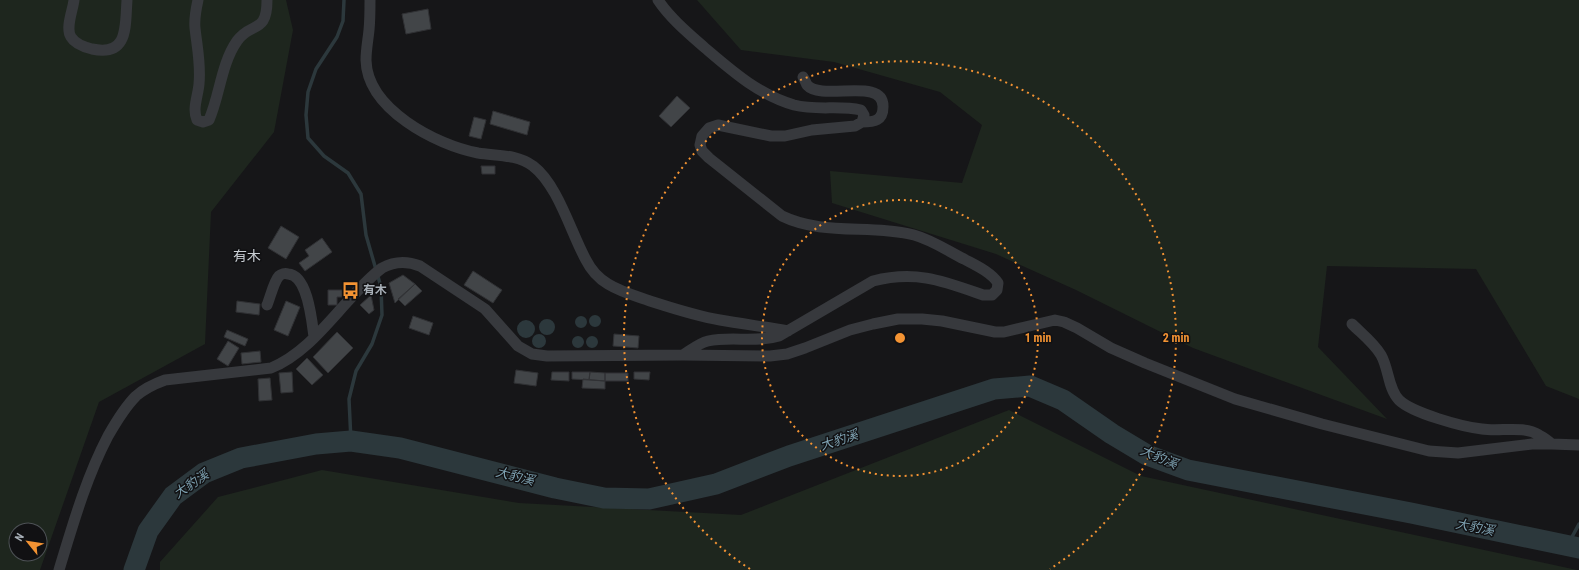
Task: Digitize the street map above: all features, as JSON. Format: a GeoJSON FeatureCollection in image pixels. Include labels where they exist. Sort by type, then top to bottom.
{"type":"FeatureCollection","features":[{"type":"Feature","properties":{"kind":"street"},"geometry":{"type":"LineString","coordinates":[[74,0],[69,27],[70,36],[78,45],[100,50],[112,50],[120,43],[125,32],[127,0]]}},
{"type":"Feature","properties":{"kind":"street"},"geometry":{"type":"LineString","coordinates":[[198,0],[195,14],[195,28],[199,53],[200,83],[195,115],[198,120],[204,122],[209,120],[213,111],[217,93],[229,57],[237,41],[264,21],[268,0]]}},
{"type":"Feature","properties":{"kind":"street"},"geometry":{"type":"LineString","coordinates":[[370,0],[366,61],[371,83],[379,96],[394,112],[415,127],[437,139],[459,148],[478,153],[520,158],[533,166],[546,180],[564,210],[586,260],[595,274],[608,284],[624,292],[661,304],[718,320],[788,331]]}},
{"type":"Feature","properties":{"kind":"street"},"geometry":{"type":"LineString","coordinates":[[658,0],[666,12],[701,45],[738,76],[770,96],[794,105],[814,108],[852,108],[861,110],[864,116],[862,122]]}},
{"type":"Feature","properties":{"kind":"street"},"geometry":{"type":"LineString","coordinates":[[683,355],[707,341],[771,338],[788,331],[873,282],[884,278],[907,275],[936,279],[984,295],[992,295],[997,290],[998,283],[995,278],[971,263],[915,235],[815,227],[789,220],[758,197],[702,151],[700,145],[702,136],[709,128],[718,125],[772,136],[785,136],[812,130],[855,126],[862,122],[872,122],[878,120],[882,115],[883,106],[880,97],[874,93],[865,91],[821,91],[811,88],[807,84],[804,77]]}},
{"type":"Feature","properties":{"kind":"street"},"geometry":{"type":"LineString","coordinates":[[59,570],[96,458],[124,410],[136,396],[150,386],[165,380],[270,368],[289,359],[314,337],[361,286],[382,268],[400,262],[411,262],[420,266],[480,306],[495,319],[518,346],[532,354],[547,356],[770,356],[787,354],[850,330],[898,319],[942,321],[995,332],[1004,332],[1055,320],[1077,328],[1111,348],[1234,399],[1322,424],[1429,450],[1458,453],[1532,444],[1579,445]]}},
{"type":"Feature","properties":{"kind":"street"},"geometry":{"type":"LineString","coordinates":[[267,305],[280,275],[285,273],[291,274],[297,278],[305,293],[314,337]]}},
{"type":"Feature","properties":{"kind":"street"},"geometry":{"type":"LineString","coordinates":[[1352,324],[1371,342],[1381,356],[1386,367],[1392,389],[1398,400],[1414,410],[1434,417],[1482,429],[1528,430],[1538,434],[1552,444]]}},
{"type":"Feature","properties":{"kind":"shaded area"},"geometry":{"type":"Polygon","coordinates":[[[0,0],[286,0],[293,30],[274,132],[211,212],[205,344],[99,402],[48,547],[48,522],[8,522],[8,562],[43,562],[40,570],[0,570],[0,0]]]}},
{"type":"Feature","properties":{"kind":"shaded area"},"geometry":{"type":"Polygon","coordinates":[[[697,0],[1579,0],[1579,399],[1546,386],[1476,269],[1327,266],[1318,347],[1387,419],[1193,348],[1076,290],[996,254],[832,203],[830,171],[962,183],[982,125],[940,92],[834,62],[741,50],[697,0]]]}},
{"type":"Feature","properties":{"kind":"shaded area"},"geometry":{"type":"Polygon","coordinates":[[[593,315],[597,315],[601,321],[597,327],[593,327],[589,323],[589,319],[593,315]]]}},
{"type":"Feature","properties":{"kind":"shaded area"},"geometry":{"type":"Polygon","coordinates":[[[579,316],[583,316],[587,322],[583,328],[579,328],[575,324],[575,320],[579,316]]]}},
{"type":"Feature","properties":{"kind":"shaded area"},"geometry":{"type":"Polygon","coordinates":[[[547,319],[553,321],[555,327],[553,333],[547,335],[541,333],[539,327],[541,321],[547,319]]]}},
{"type":"Feature","properties":{"kind":"shaded area"},"geometry":{"type":"Polygon","coordinates":[[[522,320],[530,320],[535,325],[533,336],[530,338],[522,338],[517,333],[517,325],[522,320]]]}},
{"type":"Feature","properties":{"kind":"shaded area"},"geometry":{"type":"Polygon","coordinates":[[[539,334],[544,336],[546,341],[544,346],[539,348],[534,346],[532,341],[534,336],[539,334]]]}},
{"type":"Feature","properties":{"kind":"shaded area"},"geometry":{"type":"Polygon","coordinates":[[[576,336],[580,336],[584,342],[580,348],[576,348],[572,344],[572,340],[576,336]]]}},
{"type":"Feature","properties":{"kind":"shaded area"},"geometry":{"type":"Polygon","coordinates":[[[590,336],[594,336],[598,342],[594,348],[590,348],[586,344],[586,340],[590,336]]]}},
{"type":"Feature","properties":{"kind":"shaded area"},"geometry":{"type":"Polygon","coordinates":[[[1009,410],[1141,476],[1577,570],[160,570],[160,562],[218,497],[322,470],[519,503],[741,515],[1009,410]]]}},
{"type":"Feature","properties":{"kind":"building"},"geometry":{"type":"Polygon","coordinates":[[[428,9],[431,29],[406,34],[402,14],[428,9]]]}},
{"type":"Feature","properties":{"kind":"building"},"geometry":{"type":"Polygon","coordinates":[[[677,96],[690,108],[671,127],[659,116],[677,96]]]}},
{"type":"Feature","properties":{"kind":"building"},"geometry":{"type":"Polygon","coordinates":[[[493,111],[530,122],[527,135],[490,124],[493,111]]]}},
{"type":"Feature","properties":{"kind":"building"},"geometry":{"type":"Polygon","coordinates":[[[474,117],[486,120],[481,139],[469,136],[474,117]]]}},
{"type":"Feature","properties":{"kind":"building"},"geometry":{"type":"Polygon","coordinates":[[[481,166],[495,166],[495,174],[482,174],[481,166]]]}},
{"type":"Feature","properties":{"kind":"building"},"geometry":{"type":"Polygon","coordinates":[[[281,226],[299,237],[286,259],[268,248],[281,226]]]}},
{"type":"Feature","properties":{"kind":"building"},"geometry":{"type":"Polygon","coordinates":[[[322,238],[332,252],[305,271],[299,263],[309,256],[305,250],[322,238]]]}},
{"type":"Feature","properties":{"kind":"building"},"geometry":{"type":"Polygon","coordinates":[[[473,271],[502,290],[493,303],[464,285],[473,271]]]}},
{"type":"Feature","properties":{"kind":"building"},"geometry":{"type":"Polygon","coordinates":[[[403,275],[415,284],[395,303],[389,283],[403,275]]]}},
{"type":"Feature","properties":{"kind":"building"},"geometry":{"type":"Polygon","coordinates":[[[415,284],[422,291],[405,306],[398,299],[415,284]]]}},
{"type":"Feature","properties":{"kind":"building"},"geometry":{"type":"Polygon","coordinates":[[[328,290],[343,290],[343,297],[337,297],[337,305],[328,305],[328,290]]]}},
{"type":"Feature","properties":{"kind":"building"},"geometry":{"type":"Polygon","coordinates":[[[371,295],[374,310],[369,314],[360,305],[371,295]]]}},
{"type":"Feature","properties":{"kind":"building"},"geometry":{"type":"Polygon","coordinates":[[[237,301],[260,304],[259,315],[236,312],[237,301]]]}},
{"type":"Feature","properties":{"kind":"building"},"geometry":{"type":"Polygon","coordinates":[[[286,301],[300,307],[288,336],[274,330],[286,301]]]}},
{"type":"Feature","properties":{"kind":"building"},"geometry":{"type":"Polygon","coordinates":[[[413,316],[433,323],[429,335],[409,328],[413,316]]]}},
{"type":"Feature","properties":{"kind":"building"},"geometry":{"type":"Polygon","coordinates":[[[227,330],[248,339],[245,346],[224,337],[227,330]]]}},
{"type":"Feature","properties":{"kind":"building"},"geometry":{"type":"Polygon","coordinates":[[[337,332],[353,348],[328,373],[313,357],[337,332]]]}},
{"type":"Feature","properties":{"kind":"building"},"geometry":{"type":"Polygon","coordinates":[[[614,334],[639,336],[638,348],[613,346],[614,334]]]}},
{"type":"Feature","properties":{"kind":"building"},"geometry":{"type":"Polygon","coordinates":[[[228,341],[239,348],[228,366],[217,359],[228,341]]]}},
{"type":"Feature","properties":{"kind":"building"},"geometry":{"type":"Polygon","coordinates":[[[260,351],[261,362],[242,364],[241,353],[260,351]]]}},
{"type":"Feature","properties":{"kind":"building"},"geometry":{"type":"Polygon","coordinates":[[[307,358],[323,375],[312,385],[296,369],[307,358]]]}},
{"type":"Feature","properties":{"kind":"building"},"geometry":{"type":"Polygon","coordinates":[[[516,370],[538,373],[536,386],[514,383],[516,370]]]}},
{"type":"Feature","properties":{"kind":"building"},"geometry":{"type":"Polygon","coordinates":[[[292,372],[293,392],[281,393],[279,373],[292,372]]]}},
{"type":"Feature","properties":{"kind":"building"},"geometry":{"type":"Polygon","coordinates":[[[552,372],[569,372],[569,381],[551,380],[552,372]]]}},
{"type":"Feature","properties":{"kind":"building"},"geometry":{"type":"Polygon","coordinates":[[[572,372],[590,372],[589,380],[572,379],[572,372]]]}},
{"type":"Feature","properties":{"kind":"building"},"geometry":{"type":"Polygon","coordinates":[[[590,372],[605,373],[605,381],[589,380],[590,372]]]}},
{"type":"Feature","properties":{"kind":"building"},"geometry":{"type":"Polygon","coordinates":[[[634,372],[650,372],[649,380],[634,379],[634,372]]]}},
{"type":"Feature","properties":{"kind":"building"},"geometry":{"type":"Polygon","coordinates":[[[605,373],[628,373],[628,381],[605,381],[605,373]]]}},
{"type":"Feature","properties":{"kind":"building"},"geometry":{"type":"Polygon","coordinates":[[[270,378],[272,400],[259,401],[258,379],[270,378]]]}},
{"type":"Feature","properties":{"kind":"building"},"geometry":{"type":"Polygon","coordinates":[[[583,379],[605,381],[605,389],[582,388],[583,379]]]}},
{"type":"Feature","properties":{"kind":"waterway"},"geometry":{"type":"LineString","coordinates":[[344,0],[343,21],[337,37],[316,69],[308,92],[306,115],[308,138],[324,156],[348,173],[361,194],[366,235],[381,287],[382,315],[372,344],[356,371],[349,399],[351,441]]}},
{"type":"Feature","properties":{"kind":"waterway","name":"大豹溪"},"geometry":{"type":"LineString","coordinates":[[134,570],[148,531],[173,496],[204,473],[241,458],[316,444],[351,441],[400,448],[555,488],[604,498],[649,499],[716,484],[789,456],[994,389],[1030,386],[1063,400],[1112,434],[1147,455],[1188,470],[1411,513],[1579,548]]}},
{"type":"Feature","properties":{"kind":"waterway"},"geometry":{"type":"LineString","coordinates":[[1567,546],[1579,524]]}},
{"type":"Feature","properties":{"kind":"place","name":"有木"},"geometry":{"type":"Point","coordinates":[350,290]}},
{"type":"Feature","properties":{"kind":"district","name":"有木"},"geometry":{"type":"Point","coordinates":[247,256]}}]}
